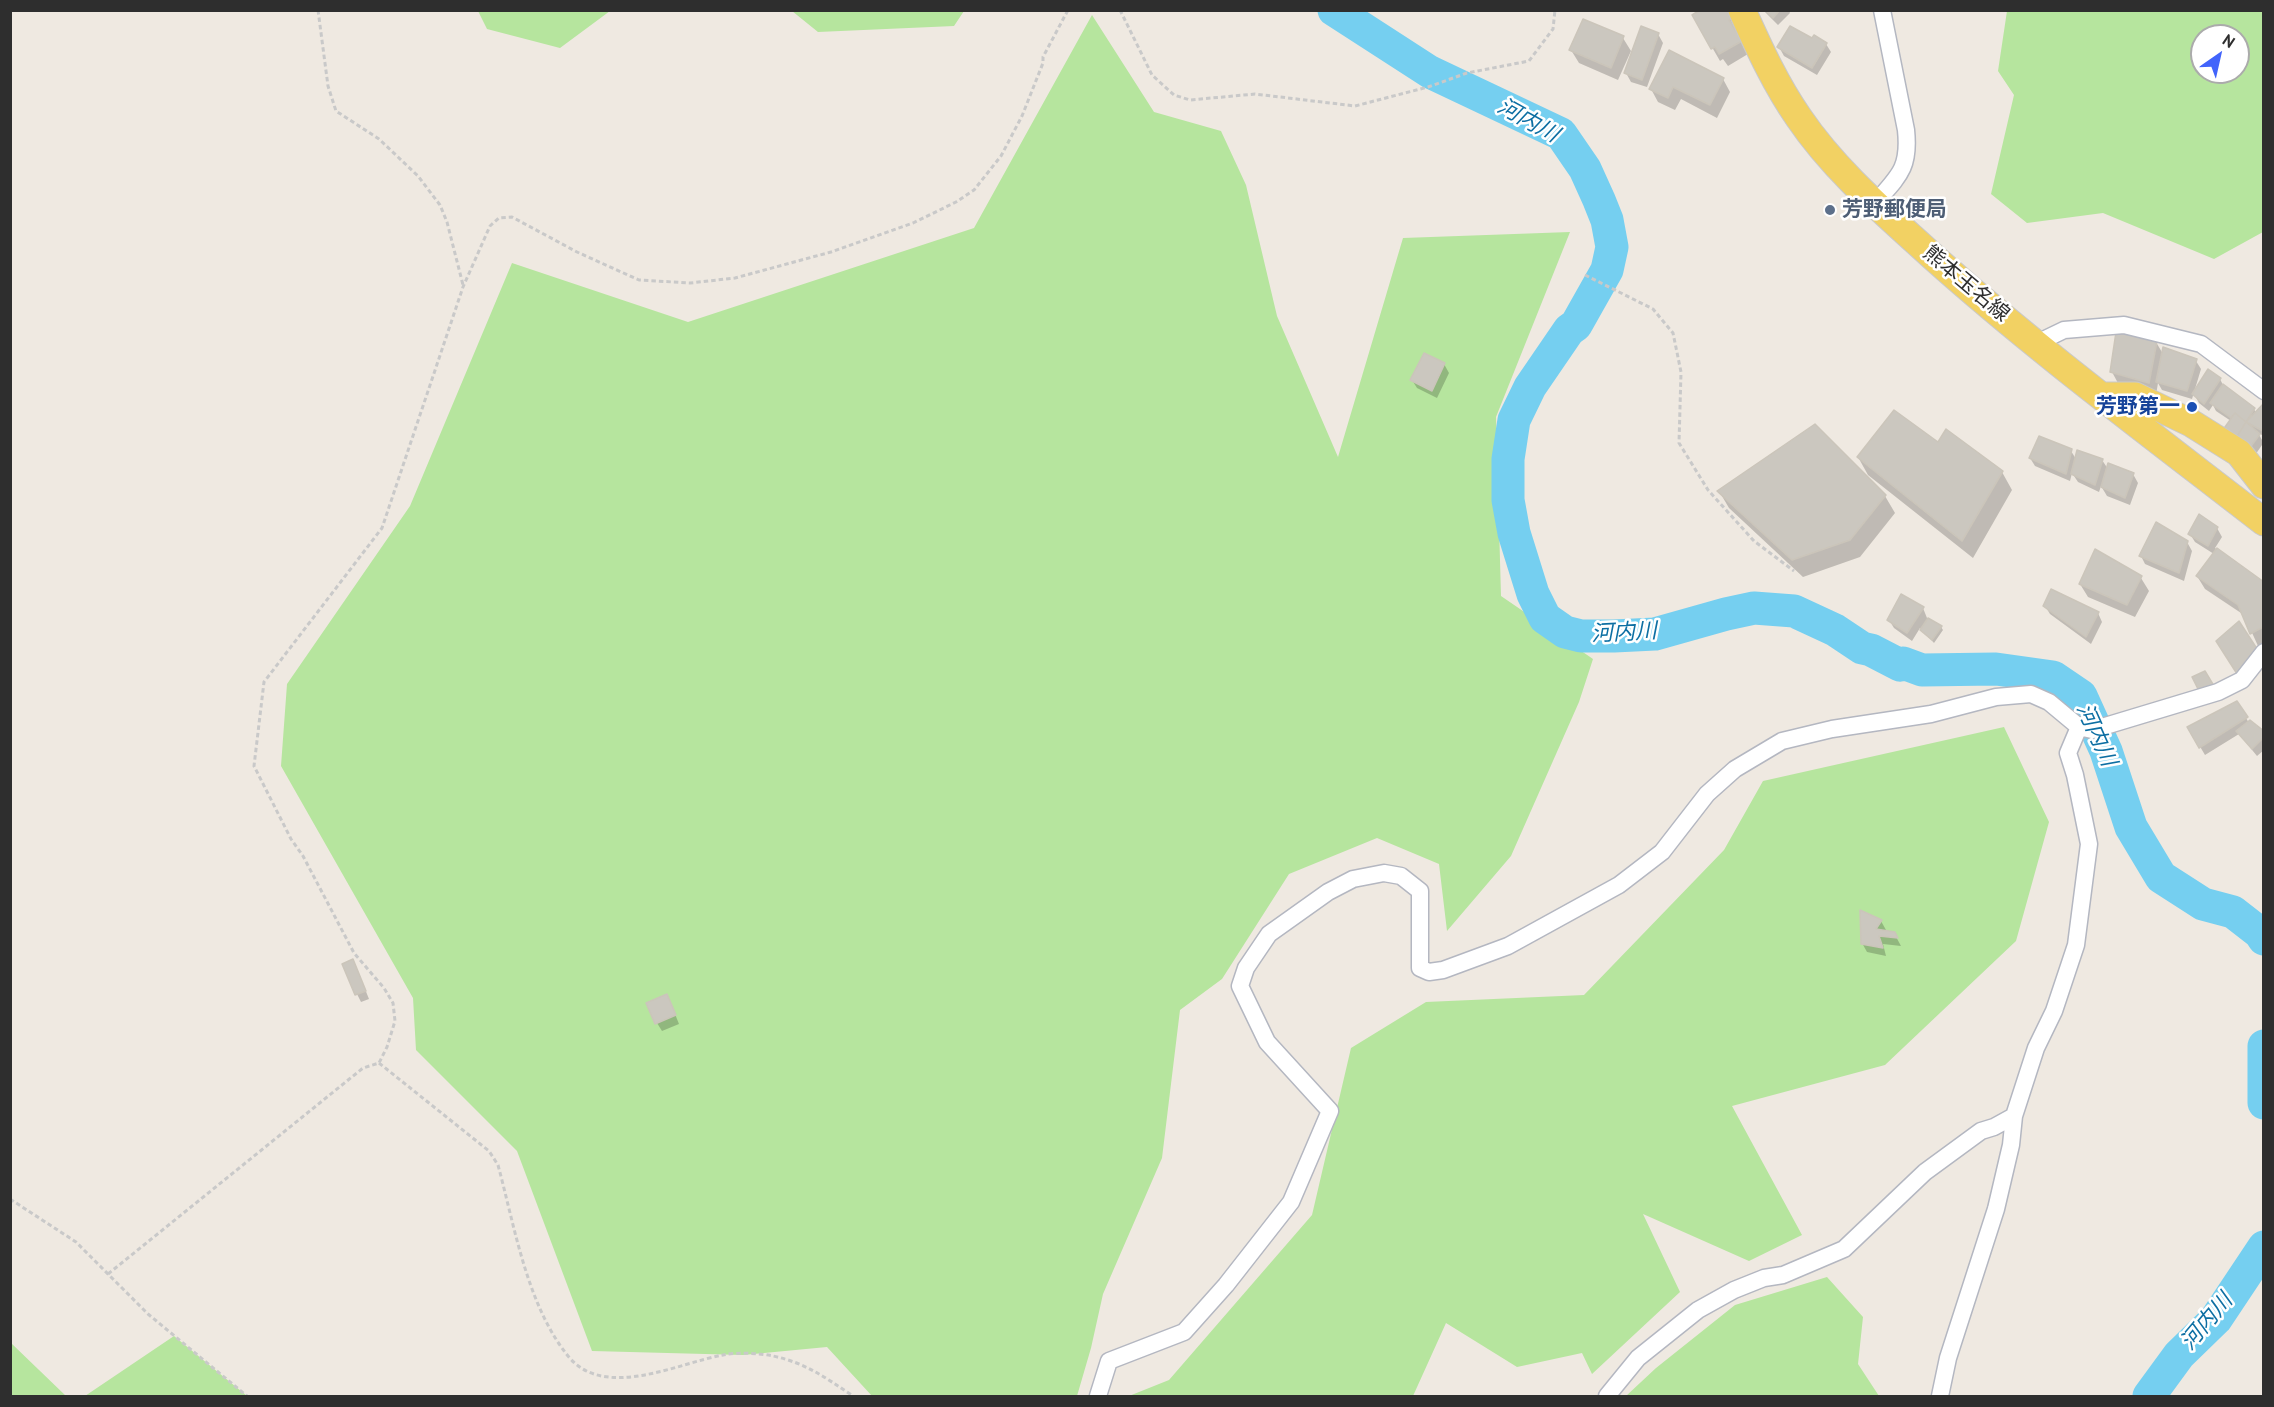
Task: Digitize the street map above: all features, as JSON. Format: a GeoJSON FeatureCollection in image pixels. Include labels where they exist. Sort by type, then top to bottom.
{"type":"FeatureCollection","features":[{"type":"Feature","properties":{"kind":"main road","name":"熊本玉名線"},"geometry":{"type":"LineString","coordinates":[[1742,10],[1768,67],[1799,119],[1834,162],[1875,203],[1967,286],[2037,344],[2264,522]]}},
{"type":"Feature","properties":{"kind":"main road"},"geometry":{"type":"LineString","coordinates":[[2103,396],[2135,396],[2191,423],[2239,453],[2264,485]]}},
{"type":"Feature","properties":{"kind":"street"},"geometry":{"type":"LineString","coordinates":[[1875,203],[1901,174],[1908,150],[1882,10]]}},
{"type":"Feature","properties":{"kind":"street"},"geometry":{"type":"LineString","coordinates":[[2037,344],[2064,330],[2124,325],[2201,344],[2264,392]]}},
{"type":"Feature","properties":{"kind":"street"},"geometry":{"type":"LineString","coordinates":[[1098,1396],[1109,1361],[1184,1332],[1226,1285],[1291,1202],[1330,1111],[1267,1042],[1240,986],[1246,968],[1269,934],[1328,892],[1353,879],[1384,873],[1401,876],[1420,891],[1420,968],[1429,972],[1443,970],[1508,946],[1619,885],[1662,852],[1707,794],[1735,769],[1782,741],[1832,729],[1931,714],[1996,697],[2031,694],[2049,702],[2079,727],[2092,730],[2218,692],[2242,680],[2264,652]]}},
{"type":"Feature","properties":{"kind":"street"},"geometry":{"type":"LineString","coordinates":[[1940,1396],[1948,1358],[1996,1209],[2011,1145],[2014,1116],[2036,1048],[2054,1011],[2076,945],[2089,844],[2075,775],[2068,753],[2079,727]]}},
{"type":"Feature","properties":{"kind":"street"},"geometry":{"type":"LineString","coordinates":[[1607,1396],[1638,1358],[1698,1310],[1734,1290],[1764,1278],[1783,1275],[1844,1249],[1925,1172],[1981,1131],[2014,1116]]}},
{"type":"Feature","properties":{"kind":"path"},"geometry":{"type":"LineString","coordinates":[[318,10],[328,86],[336,111],[379,139],[418,176],[440,205],[447,222],[463,287]]}},
{"type":"Feature","properties":{"kind":"path"},"geometry":{"type":"LineString","coordinates":[[108,1274],[363,1068],[379,1063],[387,1047],[395,1021],[393,1003],[384,988],[354,953],[254,766],[264,682],[382,528],[463,287],[490,226],[499,218],[512,217],[577,252],[639,280],[690,283],[735,278],[831,252],[913,222],[956,202],[974,190],[1001,156],[1022,116],[1043,63],[1043,57],[1068,10]]}},
{"type":"Feature","properties":{"kind":"path"},"geometry":{"type":"LineString","coordinates":[[1120,10],[1152,75],[1174,95],[1190,100],[1255,94],[1355,106],[1428,87],[1467,73],[1529,61],[1553,29],[1555,10]]}},
{"type":"Feature","properties":{"kind":"path"},"geometry":{"type":"LineString","coordinates":[[1585,276],[1653,309],[1673,333],[1681,372],[1679,443],[1708,490],[1754,541],[1794,571]]}},
{"type":"Feature","properties":{"kind":"path"},"geometry":{"type":"LineString","coordinates":[[379,1063],[489,1151],[498,1166],[531,1287],[547,1324],[570,1358],[595,1376],[630,1379],[725,1354],[771,1356],[810,1367],[853,1396]]}},
{"type":"Feature","properties":{"kind":"path"},"geometry":{"type":"LineString","coordinates":[[10,1199],[76,1242],[148,1314],[247,1396]]}},
{"type":"Feature","properties":{"kind":"green space"},"geometry":{"type":"Polygon","coordinates":[[[478,11],[610,11],[560,48],[487,29],[478,11]]]}},
{"type":"Feature","properties":{"kind":"green space"},"geometry":{"type":"Polygon","coordinates":[[[792,11],[964,11],[954,26],[818,32],[792,11]]]}},
{"type":"Feature","properties":{"kind":"green space"},"geometry":{"type":"Polygon","coordinates":[[[2007,11],[2263,11],[2263,232],[2214,259],[2103,213],[2027,223],[1991,194],[2014,95],[1998,71],[2007,11]]]}},
{"type":"Feature","properties":{"kind":"green space"},"geometry":{"type":"Polygon","coordinates":[[[1092,15],[1154,112],[1221,131],[1246,185],[1277,316],[1338,457],[1403,238],[1570,232],[1496,417],[1501,596],[1593,659],[1579,702],[1511,856],[1447,931],[1439,864],[1377,838],[1289,874],[1222,979],[1180,1010],[1162,1158],[1103,1294],[1077,1396],[872,1396],[827,1347],[743,1355],[592,1351],[517,1151],[416,1050],[413,998],[281,766],[287,684],[410,506],[512,263],[688,322],[974,228],[1092,15]]]}},
{"type":"Feature","properties":{"kind":"green space"},"geometry":{"type":"Polygon","coordinates":[[[2004,727],[2049,822],[2016,941],[1885,1065],[1732,1106],[1802,1235],[1749,1261],[1643,1214],[1680,1292],[1592,1374],[1582,1353],[1517,1367],[1446,1323],[1413,1396],[1129,1396],[1169,1380],[1312,1215],[1351,1048],[1426,1002],[1584,995],[1724,850],[1763,781],[2004,727]]]}},
{"type":"Feature","properties":{"kind":"green space"},"geometry":{"type":"Polygon","coordinates":[[[1827,1277],[1863,1317],[1858,1364],[1879,1396],[1626,1396],[1656,1368],[1735,1305],[1827,1277]]]}},
{"type":"Feature","properties":{"kind":"green space"},"geometry":{"type":"Polygon","coordinates":[[[174,1336],[247,1396],[85,1396],[174,1336]]]}},
{"type":"Feature","properties":{"kind":"green space"},"geometry":{"type":"Polygon","coordinates":[[[11,1343],[66,1396],[11,1396],[11,1343]]]}},
{"type":"Feature","properties":{"kind":"building"},"geometry":{"type":"Polygon","coordinates":[[[1700,10],[1728,10],[1732,18],[1729,20],[1742,41],[1719,54],[1715,47],[1711,49],[1692,15],[1700,10]]]}},
{"type":"Feature","properties":{"kind":"building"},"geometry":{"type":"Polygon","coordinates":[[[1765,10],[1780,10],[1773,18],[1765,10]]]}},
{"type":"Feature","properties":{"kind":"building"},"geometry":{"type":"Polygon","coordinates":[[[1583,19],[1624,36],[1611,68],[1569,50],[1583,19]]]}},
{"type":"Feature","properties":{"kind":"building"},"geometry":{"type":"Polygon","coordinates":[[[1641,26],[1659,33],[1642,80],[1624,73],[1641,26]]]}},
{"type":"Feature","properties":{"kind":"building"},"geometry":{"type":"Polygon","coordinates":[[[1790,26],[1812,38],[1814,35],[1827,43],[1812,68],[1777,47],[1790,26]]]}},
{"type":"Feature","properties":{"kind":"building"},"geometry":{"type":"Polygon","coordinates":[[[1669,50],[1724,78],[1710,105],[1673,87],[1668,98],[1649,89],[1669,50]]]}},
{"type":"Feature","properties":{"kind":"building"},"geometry":{"type":"Polygon","coordinates":[[[2116,332],[2157,341],[2149,383],[2110,372],[2116,332]]]}},
{"type":"Feature","properties":{"kind":"building"},"geometry":{"type":"Polygon","coordinates":[[[2163,347],[2197,359],[2187,391],[2156,382],[2163,347]]]}},
{"type":"Feature","properties":{"kind":"building"},"geometry":{"type":"Polygon","coordinates":[[[1424,353],[1445,363],[1432,391],[1410,380],[1424,353]]]}},
{"type":"Feature","properties":{"kind":"building"},"geometry":{"type":"Polygon","coordinates":[[[2208,369],[2221,378],[2204,404],[2192,394],[2208,369]]]}},
{"type":"Feature","properties":{"kind":"building"},"geometry":{"type":"Polygon","coordinates":[[[2223,384],[2255,408],[2246,422],[2235,413],[2231,418],[2210,403],[2223,384]]]}},
{"type":"Feature","properties":{"kind":"building"},"geometry":{"type":"Polygon","coordinates":[[[2264,403],[2264,429],[2261,430],[2246,422],[2264,403]]]}},
{"type":"Feature","properties":{"kind":"building"},"geometry":{"type":"Polygon","coordinates":[[[1894,410],[1938,442],[1946,429],[2003,471],[1962,541],[1857,457],[1894,410]]]}},
{"type":"Feature","properties":{"kind":"building"},"geometry":{"type":"Polygon","coordinates":[[[2235,413],[2246,422],[2233,443],[2220,434],[2235,413]]]}},
{"type":"Feature","properties":{"kind":"building"},"geometry":{"type":"Polygon","coordinates":[[[2246,422],[2260,434],[2246,453],[2233,443],[2246,422]]]}},
{"type":"Feature","properties":{"kind":"building"},"geometry":{"type":"Polygon","coordinates":[[[1815,424],[1886,495],[1850,540],[1792,560],[1717,491],[1815,424]]]}},
{"type":"Feature","properties":{"kind":"building"},"geometry":{"type":"Polygon","coordinates":[[[2039,436],[2072,449],[2066,474],[2029,458],[2039,436]]]}},
{"type":"Feature","properties":{"kind":"building"},"geometry":{"type":"Polygon","coordinates":[[[2077,450],[2103,459],[2095,485],[2071,474],[2077,450]]]}},
{"type":"Feature","properties":{"kind":"building"},"geometry":{"type":"Polygon","coordinates":[[[2108,463],[2134,473],[2125,498],[2101,487],[2108,463]]]}},
{"type":"Feature","properties":{"kind":"building"},"geometry":{"type":"Polygon","coordinates":[[[2199,514],[2218,527],[2208,546],[2188,534],[2199,514]]]}},
{"type":"Feature","properties":{"kind":"building"},"geometry":{"type":"Polygon","coordinates":[[[2156,522],[2188,541],[2179,573],[2139,556],[2156,522]]]}},
{"type":"Feature","properties":{"kind":"building"},"geometry":{"type":"Polygon","coordinates":[[[2217,548],[2264,582],[2263,627],[2250,634],[2238,605],[2196,576],[2217,548]]]}},
{"type":"Feature","properties":{"kind":"building"},"geometry":{"type":"Polygon","coordinates":[[[2095,549],[2142,576],[2127,605],[2079,584],[2095,549]]]}},
{"type":"Feature","properties":{"kind":"building"},"geometry":{"type":"Polygon","coordinates":[[[2051,589],[2099,612],[2086,637],[2043,606],[2051,589]]]}},
{"type":"Feature","properties":{"kind":"building"},"geometry":{"type":"Polygon","coordinates":[[[1901,594],[1924,607],[1907,633],[1887,620],[1901,594]]]}},
{"type":"Feature","properties":{"kind":"building"},"geometry":{"type":"Polygon","coordinates":[[[1928,618],[1942,626],[1932,640],[1920,630],[1928,618]]]}},
{"type":"Feature","properties":{"kind":"building"},"geometry":{"type":"Polygon","coordinates":[[[2239,621],[2261,655],[2239,677],[2216,641],[2239,621]]]}},
{"type":"Feature","properties":{"kind":"building"},"geometry":{"type":"Polygon","coordinates":[[[2205,671],[2214,686],[2200,693],[2192,677],[2205,671]]]}},
{"type":"Feature","properties":{"kind":"building"},"geometry":{"type":"Polygon","coordinates":[[[2237,701],[2248,717],[2199,748],[2187,727],[2237,701]]]}},
{"type":"Feature","properties":{"kind":"building"},"geometry":{"type":"Polygon","coordinates":[[[2250,720],[2264,731],[2264,737],[2252,749],[2236,731],[2250,720]]]}},
{"type":"Feature","properties":{"kind":"building"},"geometry":{"type":"Polygon","coordinates":[[[1860,910],[1882,920],[1876,929],[1895,932],[1898,938],[1879,936],[1883,948],[1861,944],[1860,910]]]}},
{"type":"Feature","properties":{"kind":"building"},"geometry":{"type":"Polygon","coordinates":[[[353,959],[366,991],[355,995],[342,964],[353,959]]]}},
{"type":"Feature","properties":{"kind":"building"},"geometry":{"type":"Polygon","coordinates":[[[667,994],[676,1015],[655,1024],[646,1003],[667,994]]]}},
{"type":"Feature","properties":{"kind":"waterway","name":"河内川"},"geometry":{"type":"LineString","coordinates":[[1334,10],[1430,72],[1561,134],[1585,169],[1607,220],[1612,247],[1607,270],[1576,325],[1569,330],[1530,387],[1514,420],[1508,459],[1508,500],[1514,533],[1533,594],[1545,618],[1565,632],[1581,636],[1614,636],[1655,634],[1754,608],[1794,611],[1835,630],[1862,648],[1871,650],[1900,665],[1903,663],[1922,670],[1996,669],[2053,677],[2081,696],[2106,751],[2131,827],[2161,877],[2203,904],[2233,912],[2260,933],[2264,939]]}},
{"type":"Feature","properties":{"kind":"waterway","name":"河内川"},"geometry":{"type":"LineString","coordinates":[[2264,1046],[2264,1103]]}},
{"type":"Feature","properties":{"kind":"waterway","name":"河内川"},"geometry":{"type":"LineString","coordinates":[[2149,1396],[2179,1355],[2216,1319],[2264,1247]]}},
{"type":"Feature","properties":{"kind":"place","name":"芳野郵便局"},"geometry":{"type":"Point","coordinates":[1830,210]}},
{"type":"Feature","properties":{"kind":"place","name":"芳野第一"},"geometry":{"type":"Point","coordinates":[2192,407]}}]}
